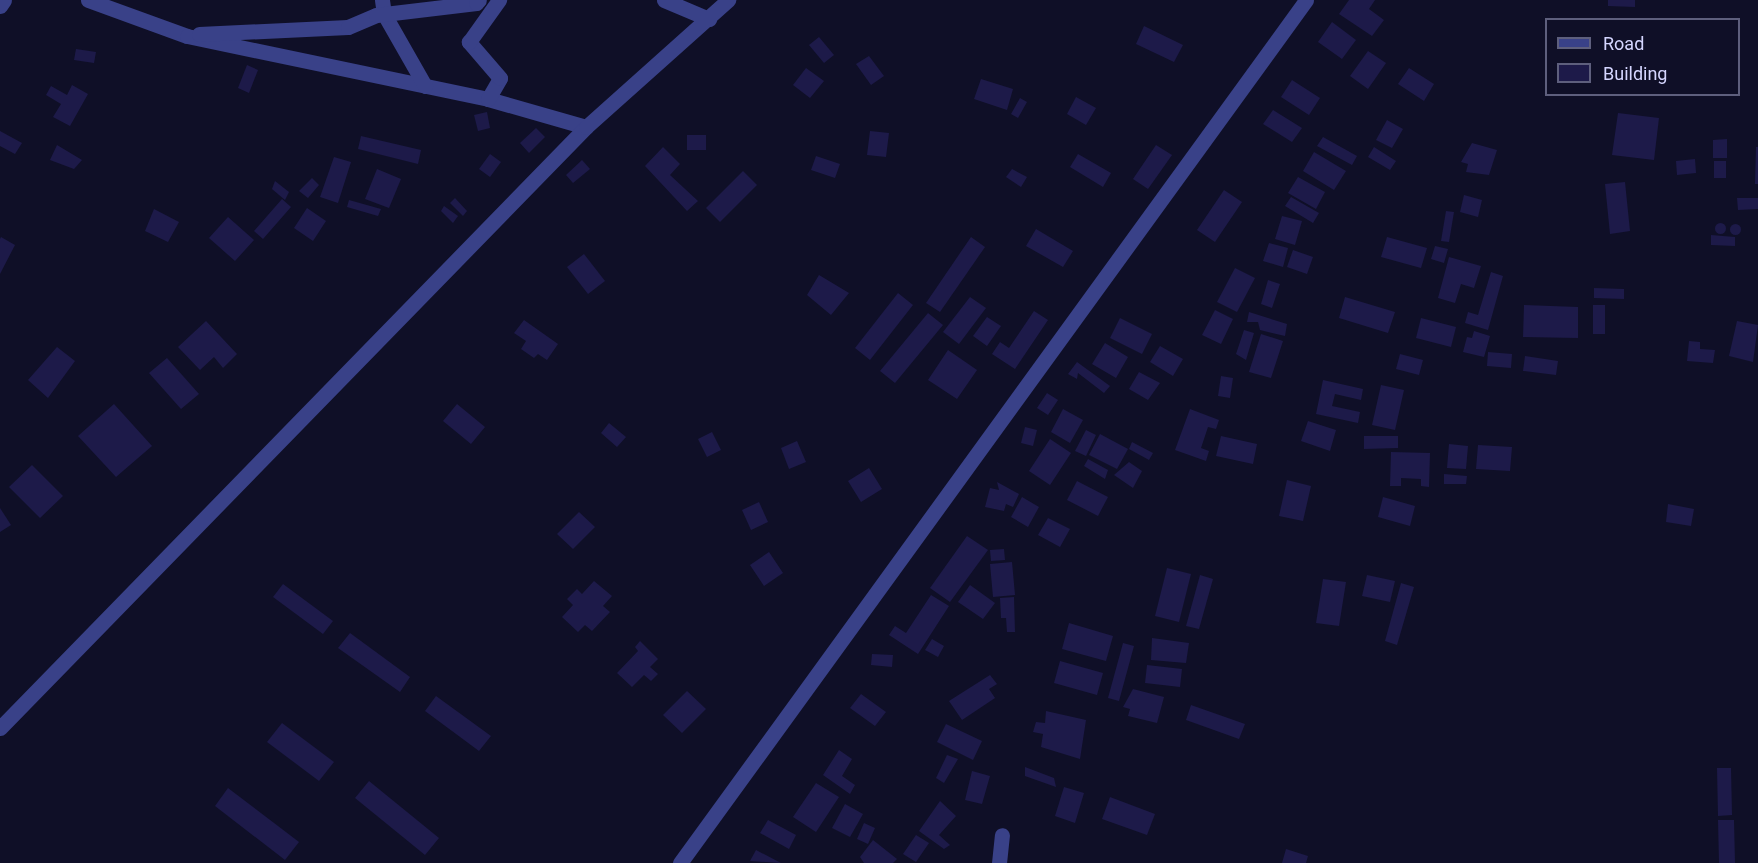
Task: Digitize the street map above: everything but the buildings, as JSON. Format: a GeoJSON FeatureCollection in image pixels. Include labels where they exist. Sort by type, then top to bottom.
{"type":"FeatureCollection","features":[{"type":"Feature","properties":{"kind":"street"},"geometry":{"type":"LineString","coordinates":[[0,6],[4,0]]}},
{"type":"Feature","properties":{"kind":"street"},"geometry":{"type":"LineString","coordinates":[[88,0],[187,36],[488,99],[586,127]]}},
{"type":"Feature","properties":{"kind":"street"},"geometry":{"type":"LineString","coordinates":[[187,36],[237,29],[348,27],[383,7],[476,3],[479,0]]}},
{"type":"Feature","properties":{"kind":"street"},"geometry":{"type":"LineString","coordinates":[[488,99],[500,78],[469,42],[499,0]]}},
{"type":"Feature","properties":{"kind":"street"},"geometry":{"type":"LineString","coordinates":[[664,0],[709,19]]}},
{"type":"Feature","properties":{"kind":"street"},"geometry":{"type":"LineString","coordinates":[[0,728],[586,127],[728,0]]}},
{"type":"Feature","properties":{"kind":"street"},"geometry":{"type":"LineString","coordinates":[[680,863],[1306,0]]}},
{"type":"Feature","properties":{"kind":"street"},"geometry":{"type":"LineString","coordinates":[[383,7],[424,86]]}},
{"type":"Feature","properties":{"kind":"street"},"geometry":{"type":"LineString","coordinates":[[999,863],[1002,835]]}}]}
